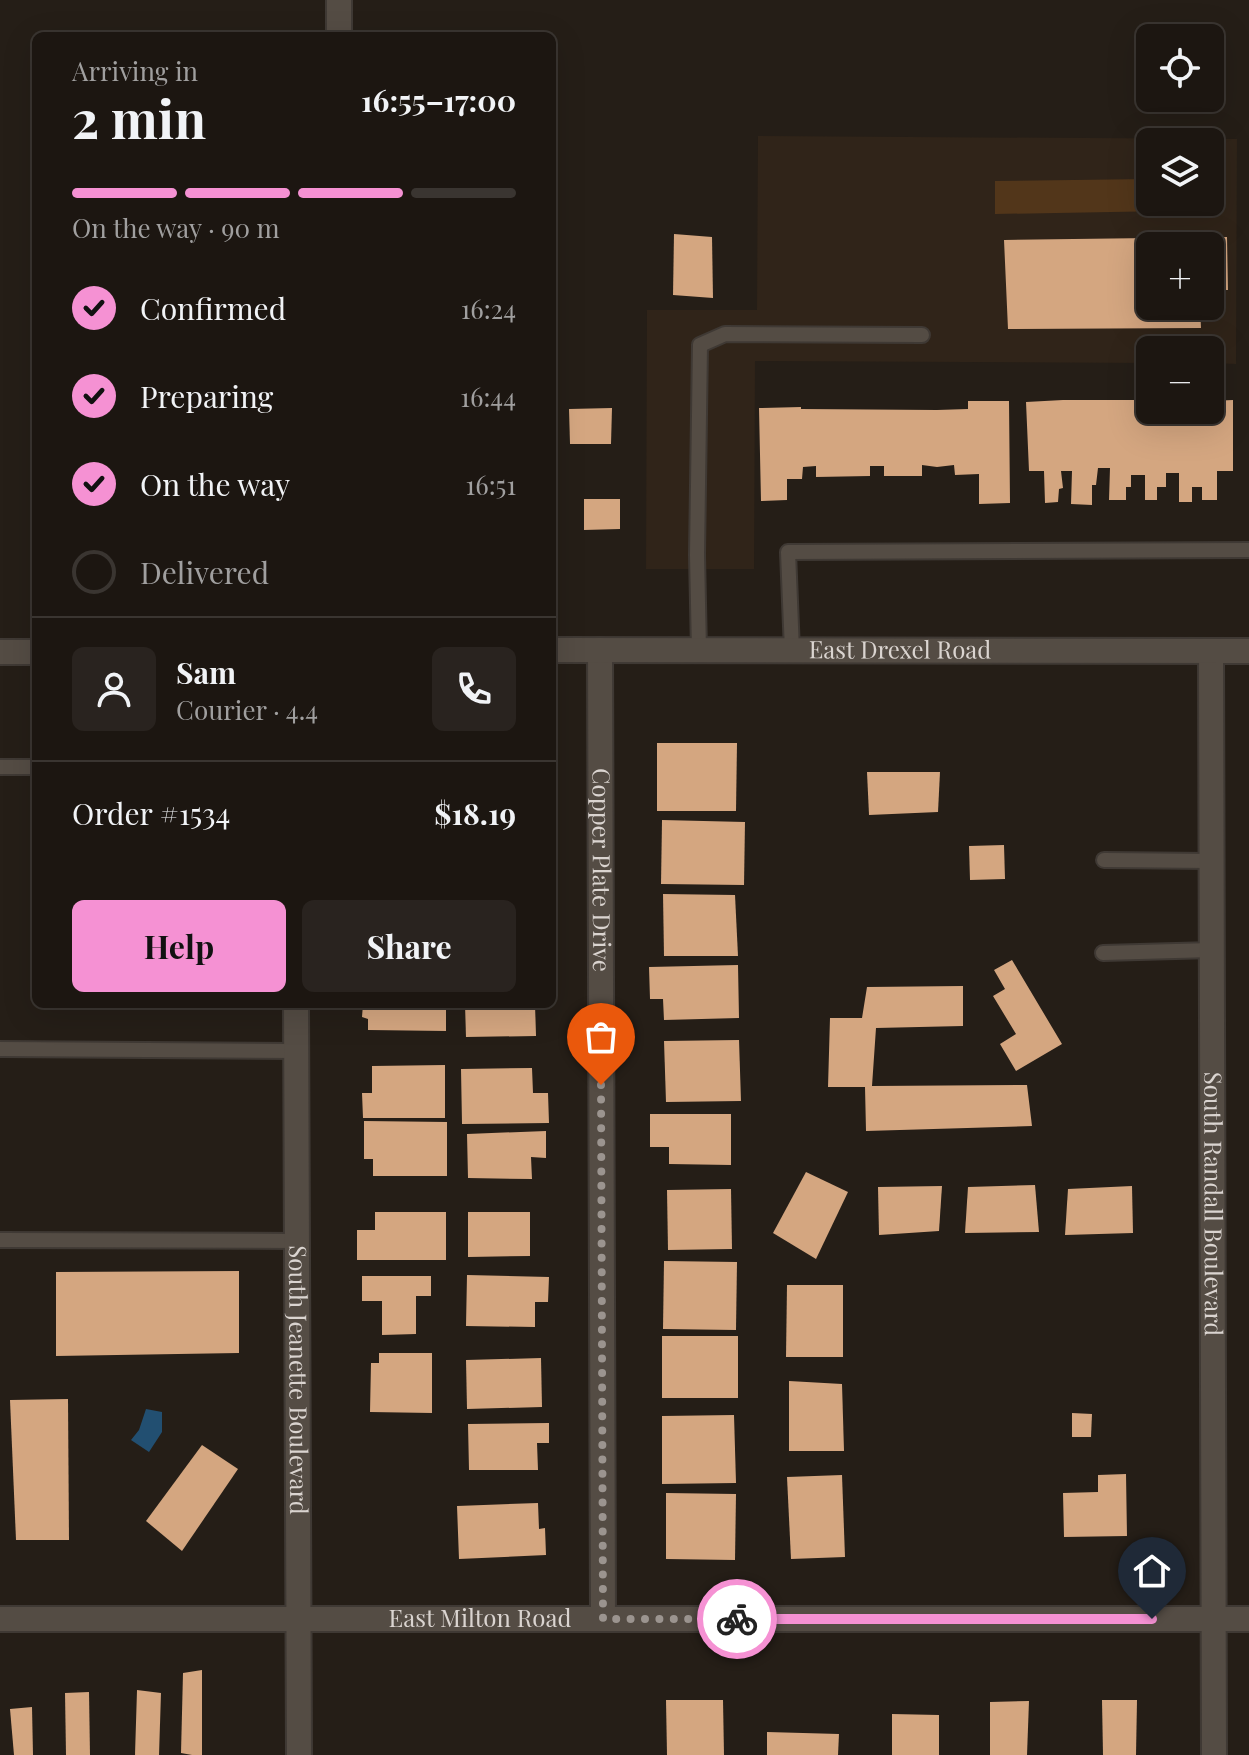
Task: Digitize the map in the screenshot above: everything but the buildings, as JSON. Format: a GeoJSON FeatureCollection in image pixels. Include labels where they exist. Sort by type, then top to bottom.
{"type":"FeatureCollection","features":[{"type":"Feature","properties":{"kind":"street"},"geometry":{"type":"LineString","coordinates":[[339,0],[339,32]]}},
{"type":"Feature","properties":{"kind":"street","name":"East Drexel Road"},"geometry":{"type":"LineString","coordinates":[[556,650],[1249,651]]}},
{"type":"Feature","properties":{"kind":"street","name":"Copper Plate Drive"},"geometry":{"type":"LineString","coordinates":[[600,650],[603,1619]]}},
{"type":"Feature","properties":{"kind":"street"},"geometry":{"type":"LineString","coordinates":[[0,652],[32,652]]}},
{"type":"Feature","properties":{"kind":"street","name":"South Randall Boulevard"},"geometry":{"type":"LineString","coordinates":[[1211,652],[1214,1755]]}},
{"type":"Feature","properties":{"kind":"street","name":"South Jeanette Boulevard"},"geometry":{"type":"LineString","coordinates":[[296,1008],[299,1755]]}},
{"type":"Feature","properties":{"kind":"street","name":"East Milton Road"},"geometry":{"type":"LineString","coordinates":[[0,1619],[1249,1619]]}},
{"type":"Feature","properties":{"kind":"lane"},"geometry":{"type":"LineString","coordinates":[[699,651],[700,345],[725,334],[922,335]]}},
{"type":"Feature","properties":{"kind":"lane"},"geometry":{"type":"LineString","coordinates":[[792,651],[788,552],[1249,550]]}},
{"type":"Feature","properties":{"kind":"lane"},"geometry":{"type":"LineString","coordinates":[[0,767],[32,767]]}},
{"type":"Feature","properties":{"kind":"lane"},"geometry":{"type":"LineString","coordinates":[[1104,860],[1211,861]]}},
{"type":"Feature","properties":{"kind":"lane"},"geometry":{"type":"LineString","coordinates":[[1103,953],[1212,950]]}},
{"type":"Feature","properties":{"kind":"lane"},"geometry":{"type":"LineString","coordinates":[[0,1049],[296,1051]]}},
{"type":"Feature","properties":{"kind":"lane"},"geometry":{"type":"LineString","coordinates":[[0,1240],[297,1241]]}},
{"type":"Feature","properties":{"kind":"shaded area"},"geometry":{"type":"Polygon","coordinates":[[[758,136],[1136,138],[1136,216],[1224,216],[1224,139],[1237,139],[1236,364],[1224,364],[1224,336],[1136,336],[1136,363],[755,361],[754,569],[646,569],[647,310],[757,310],[758,136]]]}},
{"type":"Feature","properties":{"kind":"shaded area"},"geometry":{"type":"Polygon","coordinates":[[[1136,179],[1136,212],[995,214],[995,181],[1136,179]]]}},
{"type":"Feature","properties":{"kind":"water"},"geometry":{"type":"Polygon","coordinates":[[[146,1409],[162,1412],[162,1432],[149,1452],[131,1440],[139,1430],[146,1409]]]}},
{"type":"Feature","properties":{"kind":"way so far"},"geometry":{"type":"LineString","coordinates":[[601,1085],[603,1619],[737,1619]]}},
{"type":"Feature","properties":{"kind":"route"},"geometry":{"type":"LineString","coordinates":[[737,1619],[1152,1619]]}}]}
